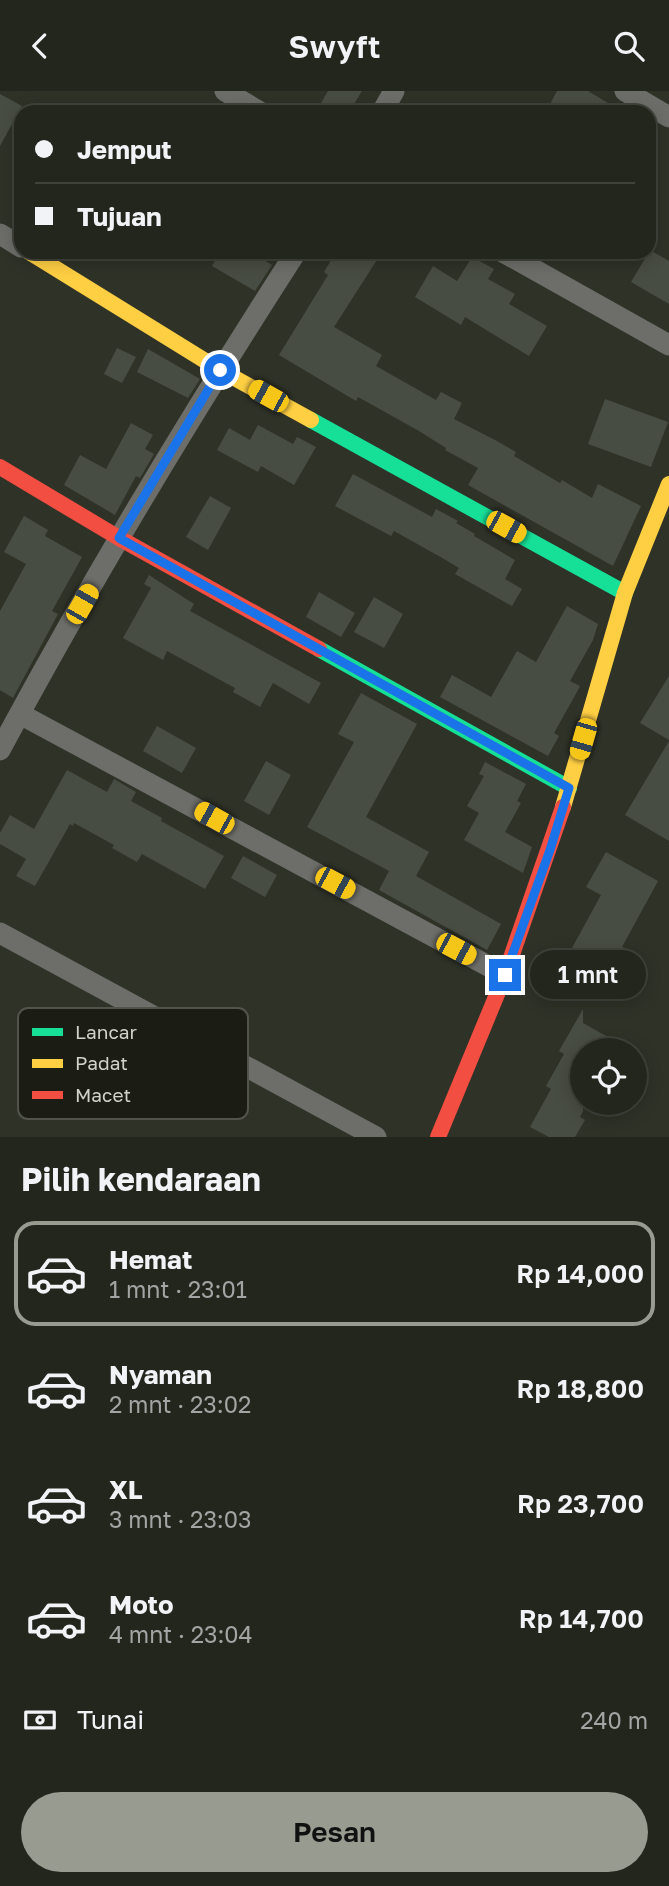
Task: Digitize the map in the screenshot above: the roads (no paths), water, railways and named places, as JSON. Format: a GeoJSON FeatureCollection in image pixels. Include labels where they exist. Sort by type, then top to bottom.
{"type":"FeatureCollection","features":[{"type":"Feature","properties":{"kind":"street"},"geometry":{"type":"LineString","coordinates":[[225,91],[248,105]]}},
{"type":"Feature","properties":{"kind":"street"},"geometry":{"type":"LineString","coordinates":[[625,91],[649,105]]}},
{"type":"Feature","properties":{"kind":"street"},"geometry":{"type":"LineString","coordinates":[[40,259],[220,370],[625,593]]}},
{"type":"Feature","properties":{"kind":"street"},"geometry":{"type":"LineString","coordinates":[[0,750],[119,538],[220,370],[291,259]]}},
{"type":"Feature","properties":{"kind":"street"},"geometry":{"type":"LineString","coordinates":[[515,259],[669,345]]}},
{"type":"Feature","properties":{"kind":"street"},"geometry":{"type":"LineString","coordinates":[[0,467],[119,538],[569,788]]}},
{"type":"Feature","properties":{"kind":"street"},"geometry":{"type":"LineString","coordinates":[[438,1137],[505,975],[550,850],[625,593],[669,484]]}},
{"type":"Feature","properties":{"kind":"street"},"geometry":{"type":"LineString","coordinates":[[20,714],[505,975]]}},
{"type":"Feature","properties":{"kind":"street"},"geometry":{"type":"LineString","coordinates":[[0,933],[138,1008]]}},
{"type":"Feature","properties":{"kind":"street"},"geometry":{"type":"LineString","coordinates":[[248,1068],[376,1137]]}}]}
